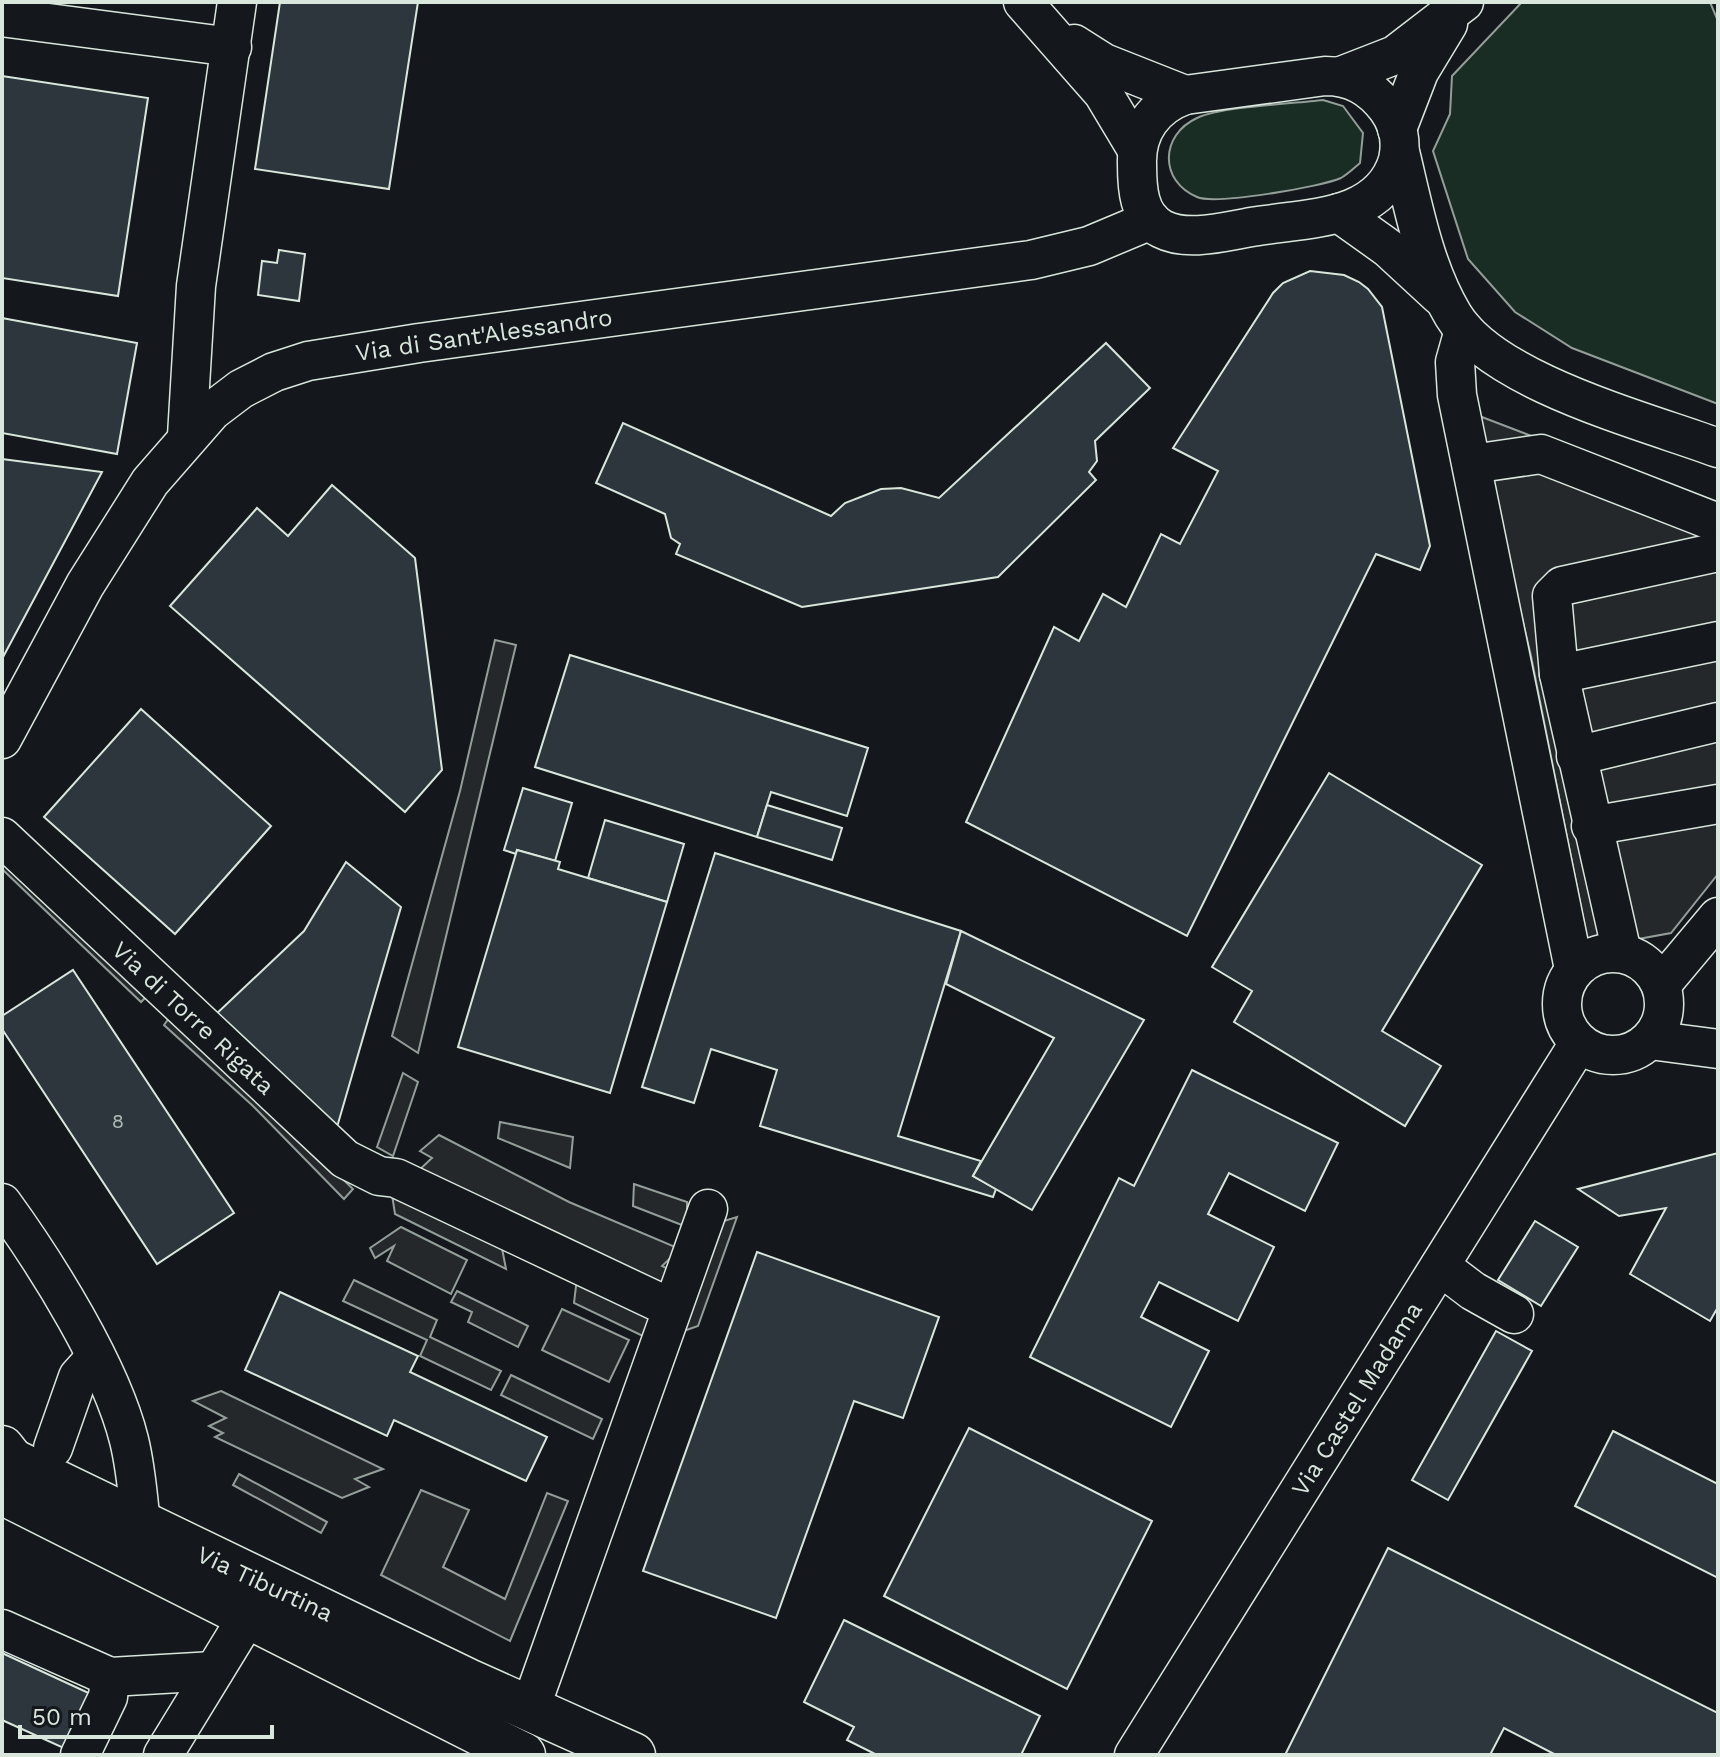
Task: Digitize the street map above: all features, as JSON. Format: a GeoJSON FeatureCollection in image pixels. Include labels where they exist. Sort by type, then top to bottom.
{"type":"FeatureCollection","features":[{"type":"Feature","properties":{"kind":"main road","name":"Via Tiburtina"},"geometry":{"type":"LineString","coordinates":[[14,1461],[141,1525],[633,1755]]}},
{"type":"Feature","properties":{"kind":"main road","name":"Via Tiburtina"},"geometry":{"type":"LineString","coordinates":[[14,1461],[248,1616],[523,1755]]}},
{"type":"Feature","properties":{"kind":"street"},"geometry":{"type":"LineString","coordinates":[[187,436],[196,286],[237,2]]}},
{"type":"Feature","properties":{"kind":"street"},"geometry":{"type":"LineString","coordinates":[[1023,2],[1051,30],[1103,93],[1136,148],[1137,188],[1151,220],[1171,232],[1207,234],[1339,213],[1362,205],[1379,192],[1393,172],[1398,140],[1430,52],[1462,3]]}},
{"type":"Feature","properties":{"kind":"street"},"geometry":{"type":"LineString","coordinates":[[1136,148],[1156,112],[1185,95],[1341,76],[1395,55],[1462,3]]}},
{"type":"Feature","properties":{"kind":"street"},"geometry":{"type":"LineString","coordinates":[[2,17],[232,47]]}},
{"type":"Feature","properties":{"kind":"street"},"geometry":{"type":"LineString","coordinates":[[1051,30],[1104,63],[1185,95]]}},
{"type":"Feature","properties":{"kind":"street"},"geometry":{"type":"LineString","coordinates":[[1341,76],[1356,81],[1377,97],[1398,140],[1419,230],[1456,317],[1454,372],[1574,969]]}},
{"type":"Feature","properties":{"kind":"street"},"geometry":{"type":"LineString","coordinates":[[1339,213],[1388,248],[1494,358],[1521,373],[1718,448]]}},
{"type":"Feature","properties":{"kind":"street","name":"Via di Sant'Alessandro"},"geometry":{"type":"LineString","coordinates":[[2,739],[118,529],[187,436],[241,389],[274,372],[308,361],[1031,260],[1089,246],[1151,220]]}},
{"type":"Feature","properties":{"kind":"street"},"geometry":{"type":"LineString","coordinates":[[1472,464],[1541,454],[1718,523]]}},
{"type":"Feature","properties":{"kind":"street"},"geometry":{"type":"LineString","coordinates":[[1622,953],[1559,674],[1552,596],[1562,586],[1718,552]]}},
{"type":"Feature","properties":{"kind":"street"},"geometry":{"type":"LineString","coordinates":[[1559,674],[1718,641]]}},
{"type":"Feature","properties":{"kind":"street"},"geometry":{"type":"LineString","coordinates":[[1576,756],[1718,722]]}},
{"type":"Feature","properties":{"kind":"street"},"geometry":{"type":"LineString","coordinates":[[1591,826],[1718,804]]}},
{"type":"Feature","properties":{"kind":"street","name":"Via di Torre Rigata"},"geometry":{"type":"LineString","coordinates":[[2,837],[327,1144],[362,1169],[396,1178],[671,1308]]}},
{"type":"Feature","properties":{"kind":"street"},"geometry":{"type":"LineString","coordinates":[[1661,985],[1718,917]]}},
{"type":"Feature","properties":{"kind":"street"},"geometry":{"type":"LineString","coordinates":[[1622,953],[1639,959],[1652,970],[1661,985],[1664,1014],[1650,1040],[1623,1055],[1592,1051],[1579,1043],[1568,1030],[1562,1007],[1565,982],[1574,969],[1596,955],[1622,953]]}},
{"type":"Feature","properties":{"kind":"street"},"geometry":{"type":"LineString","coordinates":[[1650,1040],[1718,1049]]}},
{"type":"Feature","properties":{"kind":"street","name":"Via Castel Madama"},"geometry":{"type":"LineString","coordinates":[[1134,1755],[1579,1043]]}},
{"type":"Feature","properties":{"kind":"street"},"geometry":{"type":"LineString","coordinates":[[2,1203],[95,1358],[121,1412],[129,1442],[141,1525]]}},
{"type":"Feature","properties":{"kind":"street"},"geometry":{"type":"LineString","coordinates":[[530,1709],[708,1209]]}},
{"type":"Feature","properties":{"kind":"street"},"geometry":{"type":"LineString","coordinates":[[1440,1266],[1473,1291],[1514,1314]]}},
{"type":"Feature","properties":{"kind":"street"},"geometry":{"type":"LineString","coordinates":[[14,1461],[95,1358]]}},
{"type":"Feature","properties":{"kind":"street","name":"Via Tiburtina"},"geometry":{"type":"LineString","coordinates":[[163,1755],[248,1616]]}},
{"type":"Feature","properties":{"kind":"street"},"geometry":{"type":"LineString","coordinates":[[2,1629],[110,1677],[214,1671]]}},
{"type":"Feature","properties":{"kind":"street"},"geometry":{"type":"LineString","coordinates":[[80,1755],[108,1697],[110,1677]]}},
{"type":"Feature","properties":{"kind":"green space"},"geometry":{"type":"Polygon","coordinates":[[[1522,2],[1710,2],[1718,21],[1718,404],[1572,348],[1515,312],[1468,259],[1433,151],[1450,114],[1452,76],[1522,2]]]}},
{"type":"Feature","properties":{"kind":"green space"},"geometry":{"type":"Polygon","coordinates":[[[1323,100],[1343,106],[1363,133],[1360,163],[1341,178],[1291,190],[1224,199],[1197,197],[1176,180],[1169,158],[1171,146],[1176,135],[1197,118],[1240,108],[1323,100]]]}},
{"type":"Feature","properties":{"kind":"shaded area"},"geometry":{"type":"Polygon","coordinates":[[[1474,414],[1718,507],[1718,874],[1671,933],[1589,948],[1531,656],[1474,414]]]}},
{"type":"Feature","properties":{"kind":"shaded area"},"geometry":{"type":"Polygon","coordinates":[[[495,640],[516,645],[418,1053],[392,1036],[460,791],[495,640]]]}},
{"type":"Feature","properties":{"kind":"shaded area"},"geometry":{"type":"Polygon","coordinates":[[[2,854],[150,993],[141,1002],[2,869],[2,854]]]}},
{"type":"Feature","properties":{"kind":"shaded area"},"geometry":{"type":"Polygon","coordinates":[[[172,1014],[353,1189],[344,1199],[253,1106],[164,1025],[172,1014]]]}},
{"type":"Feature","properties":{"kind":"shaded area"},"geometry":{"type":"Polygon","coordinates":[[[403,1073],[418,1082],[393,1156],[377,1147],[403,1073]]]}},
{"type":"Feature","properties":{"kind":"shaded area"},"geometry":{"type":"Polygon","coordinates":[[[500,1122],[573,1137],[570,1168],[498,1138],[500,1122]]]}},
{"type":"Feature","properties":{"kind":"shaded area"},"geometry":{"type":"Polygon","coordinates":[[[439,1135],[569,1202],[680,1249],[662,1266],[674,1272],[657,1290],[415,1174],[432,1158],[420,1151],[439,1135]]]}},
{"type":"Feature","properties":{"kind":"shaded area"},"geometry":{"type":"Polygon","coordinates":[[[634,1184],[687,1202],[687,1227],[633,1206],[634,1184]]]}},
{"type":"Feature","properties":{"kind":"shaded area"},"geometry":{"type":"Polygon","coordinates":[[[391,1188],[501,1243],[506,1269],[395,1214],[391,1188]]]}},
{"type":"Feature","properties":{"kind":"shaded area"},"geometry":{"type":"Polygon","coordinates":[[[737,1217],[698,1326],[675,1334],[717,1223],[737,1217]]]}},
{"type":"Feature","properties":{"kind":"shaded area"},"geometry":{"type":"Polygon","coordinates":[[[401,1227],[467,1260],[451,1294],[387,1261],[394,1246],[375,1258],[370,1248],[401,1227]]]}},
{"type":"Feature","properties":{"kind":"shaded area"},"geometry":{"type":"Polygon","coordinates":[[[577,1278],[651,1312],[647,1338],[574,1303],[577,1278]]]}},
{"type":"Feature","properties":{"kind":"shaded area"},"geometry":{"type":"Polygon","coordinates":[[[354,1280],[437,1320],[430,1337],[501,1371],[491,1390],[420,1356],[427,1340],[343,1301],[354,1280]]]}},
{"type":"Feature","properties":{"kind":"shaded area"},"geometry":{"type":"Polygon","coordinates":[[[457,1291],[528,1326],[518,1347],[468,1322],[472,1312],[451,1302],[457,1291]]]}},
{"type":"Feature","properties":{"kind":"shaded area"},"geometry":{"type":"Polygon","coordinates":[[[562,1309],[629,1340],[609,1382],[542,1350],[562,1309]]]}},
{"type":"Feature","properties":{"kind":"shaded area"},"geometry":{"type":"Polygon","coordinates":[[[511,1375],[602,1419],[593,1439],[501,1395],[511,1375]]]}},
{"type":"Feature","properties":{"kind":"shaded area"},"geometry":{"type":"Polygon","coordinates":[[[221,1391],[383,1469],[355,1479],[369,1487],[342,1498],[215,1437],[223,1433],[209,1426],[226,1418],[193,1401],[221,1391]]]}},
{"type":"Feature","properties":{"kind":"shaded area"},"geometry":{"type":"Polygon","coordinates":[[[239,1474],[327,1522],[321,1533],[233,1485],[239,1474]]]}},
{"type":"Feature","properties":{"kind":"shaded area"},"geometry":{"type":"Polygon","coordinates":[[[421,1490],[469,1510],[443,1567],[505,1599],[547,1493],[568,1501],[510,1641],[381,1575],[421,1490]]]}},
{"type":"Feature","properties":{"kind":"building"},"geometry":{"type":"Polygon","coordinates":[[[280,2],[418,2],[389,189],[255,169],[280,2]]]}},
{"type":"Feature","properties":{"kind":"building"},"geometry":{"type":"Polygon","coordinates":[[[2,76],[148,98],[118,296],[2,278],[2,76]]]}},
{"type":"Feature","properties":{"kind":"building"},"geometry":{"type":"Polygon","coordinates":[[[279,250],[305,254],[299,301],[258,295],[262,261],[277,263],[279,250]]]}},
{"type":"Feature","properties":{"kind":"building"},"geometry":{"type":"Polygon","coordinates":[[[1310,271],[1344,275],[1359,282],[1382,307],[1430,546],[1420,570],[1376,554],[1187,936],[966,822],[1054,627],[1079,641],[1103,594],[1126,607],[1161,534],[1180,544],[1218,471],[1173,448],[1273,293],[1283,283],[1310,271]]]}},
{"type":"Feature","properties":{"kind":"building"},"geometry":{"type":"Polygon","coordinates":[[[2,318],[137,343],[117,454],[2,433],[2,318]]]}},
{"type":"Feature","properties":{"kind":"building"},"geometry":{"type":"Polygon","coordinates":[[[1106,343],[1150,388],[1095,441],[1097,461],[1089,472],[1096,480],[998,577],[802,607],[676,554],[680,544],[671,538],[665,514],[596,483],[623,423],[831,516],[845,503],[881,489],[901,488],[939,498],[1106,343]]]}},
{"type":"Feature","properties":{"kind":"building"},"geometry":{"type":"Polygon","coordinates":[[[2,459],[102,472],[2,659],[2,459]]]}},
{"type":"Feature","properties":{"kind":"building"},"geometry":{"type":"Polygon","coordinates":[[[332,485],[415,558],[442,770],[405,812],[170,606],[257,508],[288,536],[332,485]]]}},
{"type":"Feature","properties":{"kind":"building"},"geometry":{"type":"Polygon","coordinates":[[[570,655],[868,748],[847,816],[771,792],[757,837],[535,767],[570,655]]]}},
{"type":"Feature","properties":{"kind":"building"},"geometry":{"type":"Polygon","coordinates":[[[141,709],[271,826],[175,934],[44,817],[141,709]]]}},
{"type":"Feature","properties":{"kind":"building"},"geometry":{"type":"Polygon","coordinates":[[[1329,773],[1482,865],[1382,1031],[1441,1066],[1405,1126],[1234,1022],[1252,991],[1212,967],[1329,773]]]}},
{"type":"Feature","properties":{"kind":"building"},"geometry":{"type":"Polygon","coordinates":[[[523,788],[572,803],[555,861],[517,850],[516,854],[504,850],[523,788]]]}},
{"type":"Feature","properties":{"kind":"building"},"geometry":{"type":"Polygon","coordinates":[[[767,805],[842,828],[832,860],[757,837],[767,805]]]}},
{"type":"Feature","properties":{"kind":"building"},"geometry":{"type":"Polygon","coordinates":[[[605,820],[684,844],[667,902],[588,878],[605,820]]]}},
{"type":"Feature","properties":{"kind":"building"},"geometry":{"type":"Polygon","coordinates":[[[517,850],[560,862],[558,869],[667,902],[610,1093],[458,1047],[517,850]]]}},
{"type":"Feature","properties":{"kind":"building"},"geometry":{"type":"Polygon","coordinates":[[[715,853],[961,931],[898,1136],[981,1161],[973,1176],[996,1189],[993,1197],[760,1126],[777,1070],[711,1049],[694,1103],[642,1087],[715,853]]]}},
{"type":"Feature","properties":{"kind":"building"},"geometry":{"type":"Polygon","coordinates":[[[346,862],[401,907],[335,1134],[213,1017],[304,931],[346,862]]]}},
{"type":"Feature","properties":{"kind":"building"},"geometry":{"type":"Polygon","coordinates":[[[961,931],[1144,1020],[1032,1210],[973,1176],[1054,1038],[946,984],[961,931]]]}},
{"type":"Feature","properties":{"kind":"building"},"geometry":{"type":"Polygon","coordinates":[[[73,970],[234,1213],[157,1264],[2,1029],[2,1016],[73,970]]]}},
{"type":"Feature","properties":{"kind":"building"},"geometry":{"type":"Polygon","coordinates":[[[1192,1070],[1338,1143],[1305,1211],[1229,1173],[1208,1214],[1274,1247],[1238,1321],[1159,1282],[1141,1317],[1209,1351],[1171,1427],[1030,1357],[1119,1178],[1134,1186],[1192,1070]]]}},
{"type":"Feature","properties":{"kind":"building"},"geometry":{"type":"Polygon","coordinates":[[[1718,1153],[1718,1307],[1710,1321],[1630,1274],[1666,1208],[1619,1216],[1578,1189],[1718,1153]]]}},
{"type":"Feature","properties":{"kind":"building"},"geometry":{"type":"Polygon","coordinates":[[[1535,1221],[1578,1247],[1541,1306],[1498,1280],[1535,1221]]]}},
{"type":"Feature","properties":{"kind":"building"},"geometry":{"type":"Polygon","coordinates":[[[757,1252],[939,1317],[903,1418],[854,1401],[776,1618],[643,1571],[757,1252]]]}},
{"type":"Feature","properties":{"kind":"building"},"geometry":{"type":"Polygon","coordinates":[[[280,1292],[418,1356],[410,1372],[547,1437],[526,1481],[394,1420],[387,1436],[245,1370],[280,1292]]]}},
{"type":"Feature","properties":{"kind":"building"},"geometry":{"type":"Polygon","coordinates":[[[1496,1331],[1532,1351],[1448,1500],[1412,1480],[1496,1331]]]}},
{"type":"Feature","properties":{"kind":"building"},"geometry":{"type":"Polygon","coordinates":[[[969,1428],[1152,1521],[1067,1689],[884,1596],[969,1428]]]}},
{"type":"Feature","properties":{"kind":"building"},"geometry":{"type":"Polygon","coordinates":[[[1613,1431],[1718,1484],[1718,1578],[1575,1506],[1613,1431]]]}},
{"type":"Feature","properties":{"kind":"building"},"geometry":{"type":"Polygon","coordinates":[[[1388,1548],[1718,1713],[1718,1755],[1556,1755],[1504,1728],[1490,1755],[1285,1755],[1388,1548]]]}},
{"type":"Feature","properties":{"kind":"building"},"geometry":{"type":"Polygon","coordinates":[[[844,1620],[1040,1716],[1021,1755],[877,1755],[847,1740],[854,1727],[804,1702],[844,1620]]]}},
{"type":"Feature","properties":{"kind":"building"},"geometry":{"type":"Polygon","coordinates":[[[2,1653],[93,1695],[68,1750],[2,1720],[2,1653]]]}}]}
